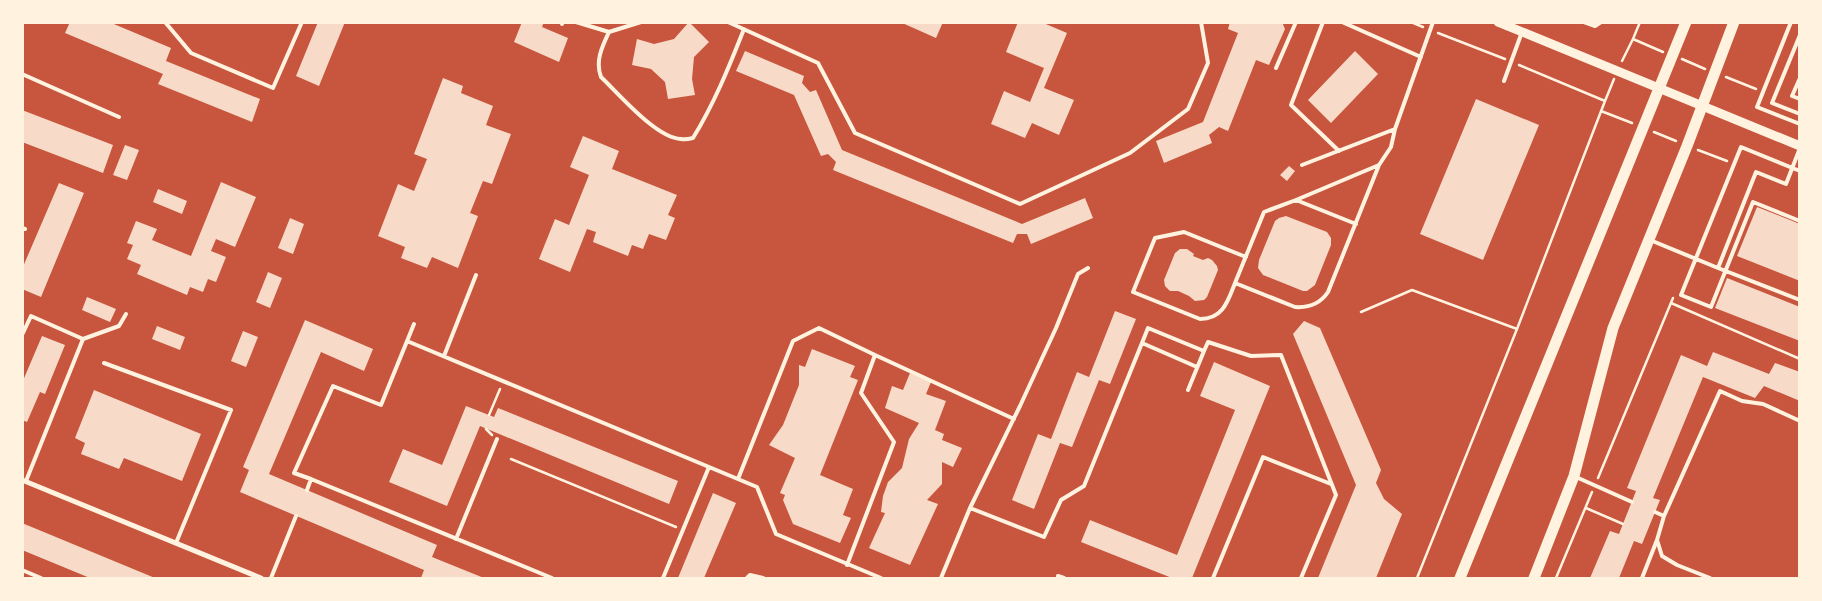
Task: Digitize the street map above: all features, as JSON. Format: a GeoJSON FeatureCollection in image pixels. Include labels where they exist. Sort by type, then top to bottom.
{"type":"FeatureCollection","features":[{"type":"Feature","properties":{"kind":"main road"},"geometry":{"type":"LineString","coordinates":[[1460,578],[1686,22]]}},
{"type":"Feature","properties":{"kind":"main road"},"geometry":{"type":"LineString","coordinates":[[1534,578],[1574,476],[1612,328],[1687,146],[1734,22]]}},
{"type":"Feature","properties":{"kind":"street"},"geometry":{"type":"LineString","coordinates":[[1498,22],[1800,147]]}},
{"type":"Feature","properties":{"kind":"street"},"geometry":{"type":"LineString","coordinates":[[24,480],[260,578]]}},
{"type":"Feature","properties":{"kind":"lane"},"geometry":{"type":"LineString","coordinates":[[165,22],[191,53],[273,88],[302,22]]}},
{"type":"Feature","properties":{"kind":"lane"},"geometry":{"type":"LineString","coordinates":[[576,22],[609,32],[641,22]]}},
{"type":"Feature","properties":{"kind":"lane"},"geometry":{"type":"LineString","coordinates":[[728,22],[818,62],[855,133],[1020,204],[1130,153],[1188,109],[1208,63],[1201,22]]}},
{"type":"Feature","properties":{"kind":"lane"},"geometry":{"type":"LineString","coordinates":[[1276,68],[1296,22]]}},
{"type":"Feature","properties":{"kind":"lane"},"geometry":{"type":"LineString","coordinates":[[1323,22],[1291,105],[1339,151]]}},
{"type":"Feature","properties":{"kind":"lane"},"geometry":{"type":"LineString","coordinates":[[1342,22],[1421,57]]}},
{"type":"Feature","properties":{"kind":"lane"},"geometry":{"type":"LineString","coordinates":[[1235,283],[1295,307],[1308,307],[1324,298],[1379,165],[1391,147],[1395,129],[1433,22]]}},
{"type":"Feature","properties":{"kind":"lane"},"geometry":{"type":"LineString","coordinates":[[1584,22],[1595,26],[1601,22]]}},
{"type":"Feature","properties":{"kind":"lane"},"geometry":{"type":"LineString","coordinates":[[1791,22],[1757,107],[1800,124]]}},
{"type":"Feature","properties":{"kind":"lane"},"geometry":{"type":"LineString","coordinates":[[609,32],[601,50],[598,68],[601,77],[660,132],[680,140],[693,138],[702,123],[730,66],[744,29]]}},
{"type":"Feature","properties":{"kind":"lane"},"geometry":{"type":"LineString","coordinates":[[1504,81],[1522,32]]}},
{"type":"Feature","properties":{"kind":"lane"},"geometry":{"type":"LineString","coordinates":[[1800,35],[1772,103],[1800,114]]}},
{"type":"Feature","properties":{"kind":"lane"},"geometry":{"type":"LineString","coordinates":[[22,74],[119,116]]}},
{"type":"Feature","properties":{"kind":"lane"},"geometry":{"type":"LineString","coordinates":[[1800,78],[1792,96],[1800,99]]}},
{"type":"Feature","properties":{"kind":"lane"},"geometry":{"type":"LineString","coordinates":[[1302,165],[1395,129]]}},
{"type":"Feature","properties":{"kind":"lane"},"geometry":{"type":"LineString","coordinates":[[1800,171],[1742,147],[1681,295],[1711,307],[1753,202],[1800,221]]}},
{"type":"Feature","properties":{"kind":"lane"},"geometry":{"type":"LineString","coordinates":[[1718,268],[1756,172],[1786,184],[1800,147]]}},
{"type":"Feature","properties":{"kind":"lane"},"geometry":{"type":"LineString","coordinates":[[1246,257],[1184,232],[1155,238],[1133,292],[1200,319],[1216,316],[1225,307],[1246,257],[1264,212],[1379,165]]}},
{"type":"Feature","properties":{"kind":"lane"},"geometry":{"type":"LineString","coordinates":[[1296,200],[1356,224]]}},
{"type":"Feature","properties":{"kind":"lane"},"geometry":{"type":"LineString","coordinates":[[1648,239],[1800,300]]}},
{"type":"Feature","properties":{"kind":"lane"},"geometry":{"type":"LineString","coordinates":[[940,578],[970,508],[1056,328],[1078,274],[1088,268]]}},
{"type":"Feature","properties":{"kind":"lane"},"geometry":{"type":"LineString","coordinates":[[444,356],[476,276]]}},
{"type":"Feature","properties":{"kind":"lane"},"geometry":{"type":"LineString","coordinates":[[22,335],[31,316],[83,339],[119,326],[126,314]]}},
{"type":"Feature","properties":{"kind":"lane"},"geometry":{"type":"LineString","coordinates":[[414,324],[381,405],[333,386],[294,473],[552,578]]}},
{"type":"Feature","properties":{"kind":"lane"},"geometry":{"type":"LineString","coordinates":[[738,479],[793,341],[819,328],[1014,419]]}},
{"type":"Feature","properties":{"kind":"lane"},"geometry":{"type":"LineString","coordinates":[[970,508],[1044,537],[1061,500],[1084,486],[1148,328],[1204,351]]}},
{"type":"Feature","properties":{"kind":"lane"},"geometry":{"type":"LineString","coordinates":[[24,480],[83,339]]}},
{"type":"Feature","properties":{"kind":"lane"},"geometry":{"type":"LineString","coordinates":[[407,341],[757,487],[776,534],[881,578]]}},
{"type":"Feature","properties":{"kind":"lane"},"geometry":{"type":"LineString","coordinates":[[1188,390],[1208,342],[1251,356],[1280,354],[1336,495],[1301,578]]}},
{"type":"Feature","properties":{"kind":"lane"},"geometry":{"type":"LineString","coordinates":[[1142,343],[1197,367]]}},
{"type":"Feature","properties":{"kind":"lane"},"geometry":{"type":"LineString","coordinates":[[847,565],[894,442],[861,393],[876,355]]}},
{"type":"Feature","properties":{"kind":"lane"},"geometry":{"type":"LineString","coordinates":[[104,363],[231,410],[176,543]]}},
{"type":"Feature","properties":{"kind":"lane"},"geometry":{"type":"LineString","coordinates":[[1642,578],[1664,516],[1720,392],[1742,400],[1762,404],[1800,421]]}},
{"type":"Feature","properties":{"kind":"lane"},"geometry":{"type":"LineString","coordinates":[[456,539],[497,439]]}},
{"type":"Feature","properties":{"kind":"lane"},"geometry":{"type":"LineString","coordinates":[[1213,578],[1263,457],[1331,484]]}},
{"type":"Feature","properties":{"kind":"lane"},"geometry":{"type":"LineString","coordinates":[[663,578],[709,466]]}},
{"type":"Feature","properties":{"kind":"lane"},"geometry":{"type":"LineString","coordinates":[[1574,476],[1632,502]]}},
{"type":"Feature","properties":{"kind":"lane"},"geometry":{"type":"LineString","coordinates":[[307,490],[311,479]]}},
{"type":"Feature","properties":{"kind":"lane"},"geometry":{"type":"LineString","coordinates":[[1655,512],[1664,516]]}},
{"type":"Feature","properties":{"kind":"lane"},"geometry":{"type":"LineString","coordinates":[[271,578],[296,516]]}},
{"type":"Feature","properties":{"kind":"lane"},"geometry":{"type":"LineString","coordinates":[[1657,540],[1662,556],[1677,565],[1710,578]]}},
{"type":"Feature","properties":{"kind":"lane"},"geometry":{"type":"LineString","coordinates":[[22,570],[41,578]]}},
{"type":"Feature","properties":{"kind":"lane"},"geometry":{"type":"LineString","coordinates":[[747,578],[750,575],[764,578]]}},
{"type":"Feature","properties":{"kind":"lane"},"geometry":{"type":"LineString","coordinates":[[1058,576],[1064,578]]}},
{"type":"Feature","properties":{"kind":"path"},"geometry":{"type":"LineString","coordinates":[[1411,22],[1605,101],[1517,329],[1417,578]]}},
{"type":"Feature","properties":{"kind":"path"},"geometry":{"type":"LineString","coordinates":[[1633,39],[1640,22]]}},
{"type":"Feature","properties":{"kind":"path"},"geometry":{"type":"LineString","coordinates":[[1601,110],[1729,162]]}},
{"type":"Feature","properties":{"kind":"path"},"geometry":{"type":"LineString","coordinates":[[1361,312],[1412,290],[1517,329]]}},
{"type":"Feature","properties":{"kind":"path"},"geometry":{"type":"LineString","coordinates":[[1556,578],[1674,296]]}},
{"type":"Feature","properties":{"kind":"path"},"geometry":{"type":"LineString","coordinates":[[1671,303],[1800,359]]}},
{"type":"Feature","properties":{"kind":"path"},"geometry":{"type":"LineString","coordinates":[[489,415],[503,381]]}},
{"type":"Feature","properties":{"kind":"path"},"geometry":{"type":"LineString","coordinates":[[511,459],[683,530]]}},
{"type":"Feature","properties":{"kind":"path"},"geometry":{"type":"LineString","coordinates":[[1586,508],[1623,524]]}},
{"type":"Feature","properties":{"kind":"building"},"geometry":{"type":"Polygon","coordinates":[[[70,22],[109,22],[171,48],[166,61],[260,99],[252,122],[158,84],[163,74],[65,33],[70,22]]]}},
{"type":"Feature","properties":{"kind":"building"},"geometry":{"type":"Polygon","coordinates":[[[318,22],[345,22],[319,86],[296,76],[318,22]]]}},
{"type":"Feature","properties":{"kind":"building"},"geometry":{"type":"Polygon","coordinates":[[[522,22],[544,22],[542,27],[568,38],[559,62],[514,42],[522,22]]]}},
{"type":"Feature","properties":{"kind":"building"},"geometry":{"type":"Polygon","coordinates":[[[689,22],[709,42],[694,57],[692,79],[695,95],[668,99],[665,82],[651,69],[632,65],[637,39],[654,44],[674,39],[689,22]]]}},
{"type":"Feature","properties":{"kind":"building"},"geometry":{"type":"Polygon","coordinates":[[[900,22],[943,22],[936,38],[900,22]]]}},
{"type":"Feature","properties":{"kind":"building"},"geometry":{"type":"Polygon","coordinates":[[[1018,22],[1041,22],[1067,33],[1044,88],[1074,100],[1059,135],[1032,123],[1025,138],[991,124],[1004,91],[1030,102],[1044,68],[1006,52],[1018,22]]]}},
{"type":"Feature","properties":{"kind":"building"},"geometry":{"type":"Polygon","coordinates":[[[1230,22],[1282,22],[1285,29],[1269,65],[1256,60],[1228,131],[1219,127],[1209,135],[1212,143],[1164,163],[1156,141],[1203,122],[1238,33],[1228,29],[1230,22]]]}},
{"type":"Feature","properties":{"kind":"building"},"geometry":{"type":"Polygon","coordinates":[[[745,51],[804,76],[802,83],[810,92],[816,90],[842,150],[1022,224],[1085,198],[1093,218],[1031,244],[1027,234],[1017,234],[1013,243],[833,170],[836,162],[828,154],[821,156],[794,95],[736,71],[745,51]]]}},
{"type":"Feature","properties":{"kind":"building"},"geometry":{"type":"Polygon","coordinates":[[[1355,51],[1378,74],[1331,123],[1308,100],[1355,51]]]}},
{"type":"Feature","properties":{"kind":"building"},"geometry":{"type":"Polygon","coordinates":[[[443,78],[463,86],[461,93],[493,106],[486,125],[511,134],[492,184],[483,181],[470,213],[478,216],[458,268],[432,257],[427,268],[401,258],[405,247],[378,236],[398,184],[414,191],[427,159],[414,154],[443,78]]]}},
{"type":"Feature","properties":{"kind":"building"},"geometry":{"type":"Polygon","coordinates":[[[1476,99],[1539,125],[1483,260],[1420,234],[1476,99]]]}},
{"type":"Feature","properties":{"kind":"building"},"geometry":{"type":"Polygon","coordinates":[[[22,110],[113,145],[103,173],[22,142],[22,110]]]}},
{"type":"Feature","properties":{"kind":"building"},"geometry":{"type":"Polygon","coordinates":[[[583,136],[619,151],[612,169],[677,195],[668,215],[675,218],[666,240],[649,234],[643,249],[632,245],[628,256],[593,242],[596,232],[587,229],[570,272],[539,259],[555,219],[569,225],[589,175],[570,167],[583,136]]]}},
{"type":"Feature","properties":{"kind":"building"},"geometry":{"type":"Polygon","coordinates":[[[125,145],[139,150],[127,180],[113,175],[125,145]]]}},
{"type":"Feature","properties":{"kind":"building"},"geometry":{"type":"Polygon","coordinates":[[[1289,166],[1295,171],[1287,181],[1280,175],[1289,166]]]}},
{"type":"Feature","properties":{"kind":"building"},"geometry":{"type":"Polygon","coordinates":[[[221,182],[256,197],[235,247],[216,239],[211,251],[226,257],[216,282],[208,279],[203,292],[190,287],[187,295],[137,274],[141,265],[127,259],[133,245],[127,243],[136,221],[157,229],[152,240],[191,256],[221,182]]]}},
{"type":"Feature","properties":{"kind":"building"},"geometry":{"type":"Polygon","coordinates":[[[59,183],[84,193],[41,297],[22,289],[22,269],[59,183]]]}},
{"type":"Feature","properties":{"kind":"building"},"geometry":{"type":"Polygon","coordinates":[[[158,189],[187,201],[182,214],[153,202],[158,189]]]}},
{"type":"Feature","properties":{"kind":"building"},"geometry":{"type":"Polygon","coordinates":[[[1757,207],[1800,224],[1800,281],[1737,256],[1757,207]]]}},
{"type":"Feature","properties":{"kind":"building"},"geometry":{"type":"Polygon","coordinates":[[[1286,216],[1327,232],[1331,238],[1331,245],[1315,285],[1307,291],[1263,275],[1258,268],[1259,260],[1275,221],[1286,216]]]}},
{"type":"Feature","properties":{"kind":"building"},"geometry":{"type":"Polygon","coordinates":[[[290,218],[304,224],[293,254],[278,248],[290,218]]]}},
{"type":"Feature","properties":{"kind":"building"},"geometry":{"type":"Polygon","coordinates":[[[1180,249],[1187,249],[1194,254],[1193,256],[1203,260],[1208,258],[1217,266],[1218,270],[1204,300],[1195,301],[1178,291],[1170,291],[1165,286],[1164,280],[1175,253],[1180,249]]]}},
{"type":"Feature","properties":{"kind":"building"},"geometry":{"type":"Polygon","coordinates":[[[268,272],[282,278],[270,308],[256,302],[268,272]]]}},
{"type":"Feature","properties":{"kind":"building"},"geometry":{"type":"Polygon","coordinates":[[[1727,278],[1800,307],[1800,341],[1715,308],[1727,278]]]}},
{"type":"Feature","properties":{"kind":"building"},"geometry":{"type":"Polygon","coordinates":[[[87,297],[116,309],[110,322],[82,310],[87,297]]]}},
{"type":"Feature","properties":{"kind":"building"},"geometry":{"type":"Polygon","coordinates":[[[1115,311],[1136,319],[1110,384],[1099,380],[1072,447],[1060,443],[1034,509],[1012,500],[1038,434],[1051,439],[1077,372],[1089,377],[1115,311]]]}},
{"type":"Feature","properties":{"kind":"building"},"geometry":{"type":"Polygon","coordinates":[[[305,320],[373,349],[364,371],[321,352],[269,474],[437,545],[432,557],[484,578],[421,578],[424,570],[240,492],[249,470],[243,467],[305,320]]]}},
{"type":"Feature","properties":{"kind":"building"},"geometry":{"type":"Polygon","coordinates":[[[1304,321],[1320,328],[1381,470],[1376,483],[1384,499],[1402,514],[1376,578],[1318,578],[1356,485],[1293,334],[1304,321]]]}},
{"type":"Feature","properties":{"kind":"building"},"geometry":{"type":"Polygon","coordinates":[[[157,326],[185,337],[180,350],[152,339],[157,326]]]}},
{"type":"Feature","properties":{"kind":"building"},"geometry":{"type":"Polygon","coordinates":[[[243,331],[258,337],[246,367],[231,361],[243,331]]]}},
{"type":"Feature","properties":{"kind":"building"},"geometry":{"type":"Polygon","coordinates":[[[42,336],[65,345],[45,394],[40,392],[27,422],[22,420],[22,383],[42,336]]]}},
{"type":"Feature","properties":{"kind":"building"},"geometry":{"type":"Polygon","coordinates":[[[812,349],[855,366],[850,377],[858,380],[820,475],[853,489],[843,515],[851,518],[840,543],[793,524],[783,500],[785,495],[780,493],[795,458],[769,445],[783,425],[799,385],[799,365],[805,367],[812,349]]]}},
{"type":"Feature","properties":{"kind":"building"},"geometry":{"type":"Polygon","coordinates":[[[1713,352],[1769,374],[1775,363],[1800,372],[1800,401],[1764,386],[1755,398],[1703,377],[1653,498],[1660,500],[1642,544],[1634,541],[1619,578],[1590,578],[1610,531],[1619,534],[1636,491],[1627,488],[1681,355],[1707,366],[1713,352]]]}},
{"type":"Feature","properties":{"kind":"building"},"geometry":{"type":"Polygon","coordinates":[[[1214,362],[1270,386],[1192,578],[1172,578],[1081,542],[1090,520],[1177,555],[1235,410],[1200,396],[1214,362]]]}},
{"type":"Feature","properties":{"kind":"building"},"geometry":{"type":"Polygon","coordinates":[[[910,373],[931,382],[926,394],[946,401],[935,430],[944,434],[942,440],[962,448],[953,467],[942,462],[942,484],[927,500],[938,504],[910,565],[869,548],[885,513],[881,512],[883,496],[888,482],[902,468],[909,439],[919,423],[885,408],[892,386],[903,390],[910,373]]]}},
{"type":"Feature","properties":{"kind":"building"},"geometry":{"type":"Polygon","coordinates":[[[94,390],[201,434],[182,481],[124,458],[119,469],[81,454],[85,443],[75,438],[94,390]]]}},
{"type":"Feature","properties":{"kind":"building"},"geometry":{"type":"Polygon","coordinates":[[[466,406],[494,417],[498,408],[678,481],[669,504],[480,426],[447,506],[389,482],[403,449],[442,465],[466,406]]]}},
{"type":"Feature","properties":{"kind":"building"},"geometry":{"type":"Polygon","coordinates":[[[713,493],[736,503],[704,578],[678,578],[713,493]]]}},
{"type":"Feature","properties":{"kind":"building"},"geometry":{"type":"Polygon","coordinates":[[[22,523],[155,578],[90,578],[22,550],[22,523]]]}}]}
